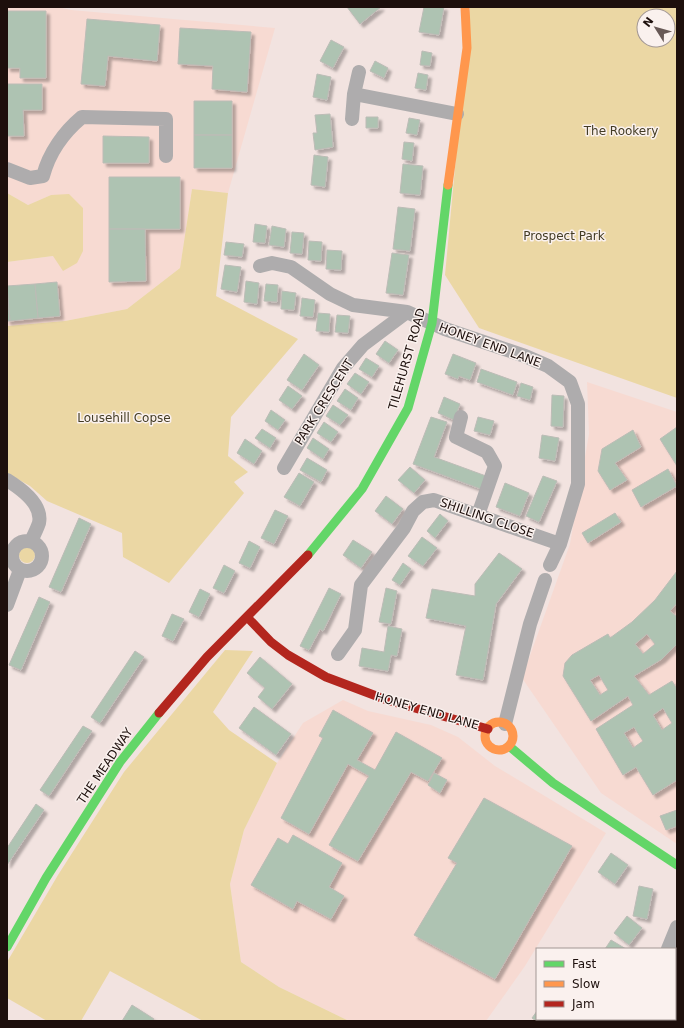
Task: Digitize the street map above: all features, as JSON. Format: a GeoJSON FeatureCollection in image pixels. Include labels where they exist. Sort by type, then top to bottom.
{"type":"FeatureCollection","features":[{"type":"Feature","properties":{"kind":"street","name":"TILEHURST ROAD"},"geometry":{"type":"LineString","coordinates":[[247,617],[306,557],[362,489],[389,444],[408,408],[432,323],[457,114],[467,48],[465,7]]}},
{"type":"Feature","properties":{"kind":"street"},"geometry":{"type":"LineString","coordinates":[[352,119],[354,94],[359,72]]}},
{"type":"Feature","properties":{"kind":"street"},"geometry":{"type":"LineString","coordinates":[[354,94],[457,114]]}},
{"type":"Feature","properties":{"kind":"street"},"geometry":{"type":"LineString","coordinates":[[7,169],[30,178],[43,176],[46,166],[67,130],[82,117],[166,119],[166,156]]}},
{"type":"Feature","properties":{"kind":"street","name":"HONEY END LANE"},"geometry":{"type":"LineString","coordinates":[[260,266],[272,263],[291,267],[330,294],[353,305],[407,312],[432,323],[548,366],[570,382],[578,404],[578,484],[560,544],[550,565]]}},
{"type":"Feature","properties":{"kind":"street","name":"PARK CRESCENT"},"geometry":{"type":"LineString","coordinates":[[284,468],[343,368],[363,344],[407,312]]}},
{"type":"Feature","properties":{"kind":"street"},"geometry":{"type":"LineString","coordinates":[[461,417],[456,437],[487,452],[495,466],[478,515]]}},
{"type":"Feature","properties":{"kind":"street"},"geometry":{"type":"LineString","coordinates":[[7,480],[24,490],[38,511],[39,522],[32,541]]}},
{"type":"Feature","properties":{"kind":"street","name":"SHILLING CLOSE"},"geometry":{"type":"LineString","coordinates":[[338,654],[354,630],[361,585],[404,528],[413,510],[423,502],[434,500],[560,544]]}},
{"type":"Feature","properties":{"kind":"street"},"geometry":{"type":"LineString","coordinates":[[32,541],[40,547],[42,552],[41,562],[35,569],[30,571],[20,570],[16,567],[12,558],[14,548],[22,542],[32,541]]}},
{"type":"Feature","properties":{"kind":"street"},"geometry":{"type":"LineString","coordinates":[[7,605],[20,570]]}},
{"type":"Feature","properties":{"kind":"street"},"geometry":{"type":"LineString","coordinates":[[545,580],[530,624],[505,724],[513,738],[509,746],[553,783],[677,865]]}},
{"type":"Feature","properties":{"kind":"street","name":"HONEY END LANE"},"geometry":{"type":"LineString","coordinates":[[247,617],[270,641],[310,668],[332,679],[373,696],[432,714],[476,723],[488,729]]}},
{"type":"Feature","properties":{"kind":"street","name":"THE MEADWAY"},"geometry":{"type":"LineString","coordinates":[[7,947],[46,878],[120,762],[144,730],[207,656],[247,617]]}},
{"type":"Feature","properties":{"kind":"street","name":"HONEY END LANE"},"geometry":{"type":"LineString","coordinates":[[505,724],[493,724],[486,733],[486,742],[492,748],[501,750],[509,746]]}},
{"type":"Feature","properties":{"kind":"street"},"geometry":{"type":"LineString","coordinates":[[668,948],[677,927]]}},
{"type":"Feature","properties":{"kind":"shaded area"},"geometry":{"type":"Polygon","coordinates":[[[7,7],[58,7],[71,10],[275,28],[228,193],[192,189],[180,268],[127,309],[65,321],[7,326],[7,262],[54,256],[51,195],[28,205],[7,193],[7,7]]]}},
{"type":"Feature","properties":{"kind":"shaded area"},"geometry":{"type":"Polygon","coordinates":[[[587,382],[677,412],[677,844],[601,793],[522,678],[570,544],[589,434],[587,382]]]}},
{"type":"Feature","properties":{"kind":"shaded area"},"geometry":{"type":"Polygon","coordinates":[[[343,700],[368,711],[431,725],[458,737],[495,766],[606,833],[525,966],[486,1021],[349,1021],[279,987],[241,962],[230,884],[244,830],[277,763],[303,723],[343,700]]]}},
{"type":"Feature","properties":{"kind":"green space","name":"Prospect Park"},"geometry":{"type":"Polygon","coordinates":[[[470,7],[677,7],[677,398],[479,328],[445,275],[470,7]]]}},
{"type":"Feature","properties":{"kind":"green space","name":"Lousehill Copse"},"geometry":{"type":"Polygon","coordinates":[[[192,189],[228,193],[216,296],[298,339],[231,417],[228,456],[248,472],[234,482],[244,493],[169,583],[123,557],[122,533],[47,501],[30,486],[7,473],[7,326],[65,321],[127,309],[180,268],[192,189]]]}},
{"type":"Feature","properties":{"kind":"green space"},"geometry":{"type":"Polygon","coordinates":[[[7,193],[28,205],[51,195],[69,194],[83,208],[83,251],[77,263],[63,271],[53,256],[7,262],[7,193]]]}},
{"type":"Feature","properties":{"kind":"green space"},"geometry":{"type":"Polygon","coordinates":[[[27,547],[33,549],[35,555],[33,561],[27,563],[21,561],[19,555],[21,549],[27,547]]]}},
{"type":"Feature","properties":{"kind":"green space"},"geometry":{"type":"Polygon","coordinates":[[[225,650],[253,651],[213,712],[229,730],[277,763],[244,830],[230,884],[241,962],[279,987],[349,1021],[203,1021],[110,971],[81,1021],[47,1021],[7,998],[7,962],[58,875],[124,772],[225,650]]]}},
{"type":"Feature","properties":{"kind":"building"},"geometry":{"type":"Polygon","coordinates":[[[347,7],[381,7],[360,24],[347,7]]]}},
{"type":"Feature","properties":{"kind":"building"},"geometry":{"type":"Polygon","coordinates":[[[424,7],[444,7],[439,35],[419,32],[424,7]]]}},
{"type":"Feature","properties":{"kind":"building"},"geometry":{"type":"Polygon","coordinates":[[[7,11],[46,11],[46,78],[20,78],[20,68],[7,68],[7,11]]]}},
{"type":"Feature","properties":{"kind":"building"},"geometry":{"type":"Polygon","coordinates":[[[87,19],[160,25],[157,61],[108,56],[105,86],[81,84],[87,19]]]}},
{"type":"Feature","properties":{"kind":"building"},"geometry":{"type":"Polygon","coordinates":[[[180,28],[251,32],[247,92],[212,89],[213,66],[178,64],[180,28]]]}},
{"type":"Feature","properties":{"kind":"building"},"geometry":{"type":"Polygon","coordinates":[[[331,40],[344,47],[333,68],[320,61],[331,40]]]}},
{"type":"Feature","properties":{"kind":"building"},"geometry":{"type":"Polygon","coordinates":[[[422,51],[432,53],[430,66],[420,65],[422,51]]]}},
{"type":"Feature","properties":{"kind":"building"},"geometry":{"type":"Polygon","coordinates":[[[375,61],[388,68],[384,78],[370,71],[375,61]]]}},
{"type":"Feature","properties":{"kind":"building"},"geometry":{"type":"Polygon","coordinates":[[[418,73],[428,75],[426,90],[415,88],[418,73]]]}},
{"type":"Feature","properties":{"kind":"building"},"geometry":{"type":"Polygon","coordinates":[[[317,74],[331,77],[327,100],[313,97],[317,74]]]}},
{"type":"Feature","properties":{"kind":"building"},"geometry":{"type":"Polygon","coordinates":[[[7,84],[42,84],[42,110],[23,110],[24,136],[7,136],[7,84]]]}},
{"type":"Feature","properties":{"kind":"building"},"geometry":{"type":"Polygon","coordinates":[[[194,101],[232,101],[232,135],[194,135],[194,101]]]}},
{"type":"Feature","properties":{"kind":"building"},"geometry":{"type":"Polygon","coordinates":[[[330,114],[333,147],[315,150],[313,133],[317,133],[315,115],[330,114]]]}},
{"type":"Feature","properties":{"kind":"building"},"geometry":{"type":"Polygon","coordinates":[[[366,117],[378,117],[378,128],[366,128],[366,117]]]}},
{"type":"Feature","properties":{"kind":"building"},"geometry":{"type":"Polygon","coordinates":[[[409,118],[420,120],[417,135],[406,133],[409,118]]]}},
{"type":"Feature","properties":{"kind":"building"},"geometry":{"type":"Polygon","coordinates":[[[194,135],[232,135],[232,168],[194,168],[194,135]]]}},
{"type":"Feature","properties":{"kind":"building"},"geometry":{"type":"Polygon","coordinates":[[[103,136],[149,137],[149,163],[103,163],[103,136]]]}},
{"type":"Feature","properties":{"kind":"building"},"geometry":{"type":"Polygon","coordinates":[[[404,142],[414,143],[412,161],[402,159],[404,142]]]}},
{"type":"Feature","properties":{"kind":"building"},"geometry":{"type":"Polygon","coordinates":[[[314,155],[328,157],[325,187],[311,185],[314,155]]]}},
{"type":"Feature","properties":{"kind":"building"},"geometry":{"type":"Polygon","coordinates":[[[403,164],[423,166],[420,195],[400,193],[403,164]]]}},
{"type":"Feature","properties":{"kind":"building"},"geometry":{"type":"Polygon","coordinates":[[[109,177],[180,177],[180,229],[109,229],[109,177]]]}},
{"type":"Feature","properties":{"kind":"building"},"geometry":{"type":"Polygon","coordinates":[[[398,207],[415,209],[410,251],[393,249],[398,207]]]}},
{"type":"Feature","properties":{"kind":"building"},"geometry":{"type":"Polygon","coordinates":[[[255,224],[267,226],[265,243],[253,242],[255,224]]]}},
{"type":"Feature","properties":{"kind":"building"},"geometry":{"type":"Polygon","coordinates":[[[272,226],[286,229],[284,247],[269,245],[272,226]]]}},
{"type":"Feature","properties":{"kind":"building"},"geometry":{"type":"Polygon","coordinates":[[[109,229],[145,229],[146,281],[109,282],[109,229]]]}},
{"type":"Feature","properties":{"kind":"building"},"geometry":{"type":"Polygon","coordinates":[[[292,232],[304,233],[302,254],[290,253],[292,232]]]}},
{"type":"Feature","properties":{"kind":"building"},"geometry":{"type":"Polygon","coordinates":[[[309,241],[322,242],[321,261],[308,260],[309,241]]]}},
{"type":"Feature","properties":{"kind":"building"},"geometry":{"type":"Polygon","coordinates":[[[226,242],[244,244],[242,257],[224,255],[226,242]]]}},
{"type":"Feature","properties":{"kind":"building"},"geometry":{"type":"Polygon","coordinates":[[[327,250],[342,251],[341,270],[326,269],[327,250]]]}},
{"type":"Feature","properties":{"kind":"building"},"geometry":{"type":"Polygon","coordinates":[[[392,253],[409,255],[403,295],[386,293],[392,253]]]}},
{"type":"Feature","properties":{"kind":"building"},"geometry":{"type":"Polygon","coordinates":[[[225,265],[241,267],[237,292],[221,289],[225,265]]]}},
{"type":"Feature","properties":{"kind":"building"},"geometry":{"type":"Polygon","coordinates":[[[246,281],[259,283],[257,304],[244,302],[246,281]]]}},
{"type":"Feature","properties":{"kind":"building"},"geometry":{"type":"Polygon","coordinates":[[[57,282],[60,316],[38,318],[35,284],[57,282]]]}},
{"type":"Feature","properties":{"kind":"building"},"geometry":{"type":"Polygon","coordinates":[[[35,284],[38,318],[10,321],[7,286],[35,284]]]}},
{"type":"Feature","properties":{"kind":"building"},"geometry":{"type":"Polygon","coordinates":[[[266,284],[278,285],[277,302],[264,301],[266,284]]]}},
{"type":"Feature","properties":{"kind":"building"},"geometry":{"type":"Polygon","coordinates":[[[7,287],[10,321],[7,321],[7,287]]]}},
{"type":"Feature","properties":{"kind":"building"},"geometry":{"type":"Polygon","coordinates":[[[282,291],[296,293],[294,310],[281,309],[282,291]]]}},
{"type":"Feature","properties":{"kind":"building"},"geometry":{"type":"Polygon","coordinates":[[[302,298],[315,300],[313,317],[300,316],[302,298]]]}},
{"type":"Feature","properties":{"kind":"building"},"geometry":{"type":"Polygon","coordinates":[[[318,313],[330,314],[329,332],[316,331],[318,313]]]}},
{"type":"Feature","properties":{"kind":"building"},"geometry":{"type":"Polygon","coordinates":[[[337,315],[350,316],[348,333],[335,332],[337,315]]]}},
{"type":"Feature","properties":{"kind":"building"},"geometry":{"type":"Polygon","coordinates":[[[385,341],[398,350],[389,363],[376,354],[385,341]]]}},
{"type":"Feature","properties":{"kind":"building"},"geometry":{"type":"Polygon","coordinates":[[[304,354],[319,365],[302,390],[287,380],[304,354]]]}},
{"type":"Feature","properties":{"kind":"building"},"geometry":{"type":"Polygon","coordinates":[[[453,354],[476,363],[470,380],[459,376],[458,379],[445,374],[453,354]]]}},
{"type":"Feature","properties":{"kind":"building"},"geometry":{"type":"Polygon","coordinates":[[[366,358],[379,366],[372,377],[359,369],[366,358]]]}},
{"type":"Feature","properties":{"kind":"building"},"geometry":{"type":"Polygon","coordinates":[[[481,369],[517,382],[513,395],[477,382],[481,369]]]}},
{"type":"Feature","properties":{"kind":"building"},"geometry":{"type":"Polygon","coordinates":[[[355,373],[369,382],[361,394],[347,384],[355,373]]]}},
{"type":"Feature","properties":{"kind":"building"},"geometry":{"type":"Polygon","coordinates":[[[521,383],[533,387],[530,400],[517,396],[521,383]]]}},
{"type":"Feature","properties":{"kind":"building"},"geometry":{"type":"Polygon","coordinates":[[[288,386],[302,396],[292,409],[279,400],[288,386]]]}},
{"type":"Feature","properties":{"kind":"building"},"geometry":{"type":"Polygon","coordinates":[[[345,389],[358,398],[351,410],[337,401],[345,389]]]}},
{"type":"Feature","properties":{"kind":"building"},"geometry":{"type":"Polygon","coordinates":[[[552,395],[564,396],[563,427],[551,426],[552,395]]]}},
{"type":"Feature","properties":{"kind":"building"},"geometry":{"type":"Polygon","coordinates":[[[444,397],[460,404],[454,420],[438,413],[444,397]]]}},
{"type":"Feature","properties":{"kind":"building"},"geometry":{"type":"Polygon","coordinates":[[[333,405],[348,415],[340,425],[326,416],[333,405]]]}},
{"type":"Feature","properties":{"kind":"building"},"geometry":{"type":"Polygon","coordinates":[[[271,410],[285,420],[278,430],[265,421],[271,410]]]}},
{"type":"Feature","properties":{"kind":"building"},"geometry":{"type":"Polygon","coordinates":[[[431,417],[447,422],[434,457],[486,476],[481,489],[413,464],[431,417]]]}},
{"type":"Feature","properties":{"kind":"building"},"geometry":{"type":"Polygon","coordinates":[[[478,417],[494,421],[490,435],[474,431],[478,417]]]}},
{"type":"Feature","properties":{"kind":"building"},"geometry":{"type":"Polygon","coordinates":[[[324,422],[338,432],[331,442],[317,433],[324,422]]]}},
{"type":"Feature","properties":{"kind":"building"},"geometry":{"type":"Polygon","coordinates":[[[677,427],[677,466],[660,439],[677,427]]]}},
{"type":"Feature","properties":{"kind":"building"},"geometry":{"type":"Polygon","coordinates":[[[262,429],[276,438],[270,448],[255,438],[262,429]]]}},
{"type":"Feature","properties":{"kind":"building"},"geometry":{"type":"Polygon","coordinates":[[[633,430],[641,447],[615,463],[627,480],[610,490],[598,471],[602,449],[633,430]]]}},
{"type":"Feature","properties":{"kind":"building"},"geometry":{"type":"Polygon","coordinates":[[[542,435],[559,438],[555,461],[539,458],[542,435]]]}},
{"type":"Feature","properties":{"kind":"building"},"geometry":{"type":"Polygon","coordinates":[[[313,438],[329,449],[323,459],[307,448],[313,438]]]}},
{"type":"Feature","properties":{"kind":"building"},"geometry":{"type":"Polygon","coordinates":[[[245,439],[262,451],[254,464],[237,453],[245,439]]]}},
{"type":"Feature","properties":{"kind":"building"},"geometry":{"type":"Polygon","coordinates":[[[307,458],[327,470],[321,482],[300,470],[307,458]]]}},
{"type":"Feature","properties":{"kind":"building"},"geometry":{"type":"Polygon","coordinates":[[[410,467],[425,480],[414,493],[398,480],[410,467]]]}},
{"type":"Feature","properties":{"kind":"building"},"geometry":{"type":"Polygon","coordinates":[[[668,469],[677,486],[641,507],[632,490],[668,469]]]}},
{"type":"Feature","properties":{"kind":"building"},"geometry":{"type":"Polygon","coordinates":[[[299,473],[314,482],[300,506],[284,497],[299,473]]]}},
{"type":"Feature","properties":{"kind":"building"},"geometry":{"type":"Polygon","coordinates":[[[543,476],[557,481],[539,522],[526,516],[543,476]]]}},
{"type":"Feature","properties":{"kind":"building"},"geometry":{"type":"Polygon","coordinates":[[[505,483],[529,493],[520,516],[496,507],[505,483]]]}},
{"type":"Feature","properties":{"kind":"building"},"geometry":{"type":"Polygon","coordinates":[[[386,496],[403,509],[392,524],[375,511],[386,496]]]}},
{"type":"Feature","properties":{"kind":"building"},"geometry":{"type":"Polygon","coordinates":[[[275,510],[288,516],[274,544],[261,538],[275,510]]]}},
{"type":"Feature","properties":{"kind":"building"},"geometry":{"type":"Polygon","coordinates":[[[615,513],[621,522],[588,543],[582,533],[615,513]]]}},
{"type":"Feature","properties":{"kind":"building"},"geometry":{"type":"Polygon","coordinates":[[[440,514],[448,521],[435,538],[427,531],[440,514]]]}},
{"type":"Feature","properties":{"kind":"building"},"geometry":{"type":"Polygon","coordinates":[[[79,518],[91,524],[61,592],[49,587],[79,518]]]}},
{"type":"Feature","properties":{"kind":"building"},"geometry":{"type":"Polygon","coordinates":[[[422,537],[437,548],[423,566],[408,556],[422,537]]]}},
{"type":"Feature","properties":{"kind":"building"},"geometry":{"type":"Polygon","coordinates":[[[353,540],[372,552],[361,568],[343,555],[353,540]]]}},
{"type":"Feature","properties":{"kind":"building"},"geometry":{"type":"Polygon","coordinates":[[[249,541],[260,547],[250,568],[239,563],[249,541]]]}},
{"type":"Feature","properties":{"kind":"building"},"geometry":{"type":"Polygon","coordinates":[[[499,553],[522,569],[496,604],[483,680],[456,675],[466,626],[426,618],[432,589],[475,596],[475,584],[499,553]]]}},
{"type":"Feature","properties":{"kind":"building"},"geometry":{"type":"Polygon","coordinates":[[[403,563],[411,569],[400,585],[392,580],[403,563]]]}},
{"type":"Feature","properties":{"kind":"building"},"geometry":{"type":"Polygon","coordinates":[[[224,565],[235,571],[224,593],[213,588],[224,565]]]}},
{"type":"Feature","properties":{"kind":"building"},"geometry":{"type":"Polygon","coordinates":[[[677,571],[677,603],[670,611],[677,617],[677,644],[662,659],[634,676],[649,695],[672,681],[677,689],[677,780],[653,795],[636,767],[623,775],[596,729],[633,705],[628,696],[591,721],[563,676],[565,663],[572,655],[608,634],[610,638],[632,622],[655,600],[677,571]],[[647,634],[635,644],[643,654],[655,644],[647,634]],[[599,675],[590,680],[600,695],[608,690],[599,675]],[[663,708],[653,715],[662,730],[672,723],[663,708]],[[634,727],[624,733],[633,748],[643,741],[634,727]]]}},
{"type":"Feature","properties":{"kind":"building"},"geometry":{"type":"Polygon","coordinates":[[[329,588],[341,594],[323,631],[320,629],[309,650],[300,646],[329,588]]]}},
{"type":"Feature","properties":{"kind":"building"},"geometry":{"type":"Polygon","coordinates":[[[386,588],[397,591],[391,624],[379,622],[386,588]]]}},
{"type":"Feature","properties":{"kind":"building"},"geometry":{"type":"Polygon","coordinates":[[[200,589],[210,594],[199,617],[189,612],[200,589]]]}},
{"type":"Feature","properties":{"kind":"building"},"geometry":{"type":"Polygon","coordinates":[[[39,597],[50,602],[21,670],[9,665],[39,597]]]}},
{"type":"Feature","properties":{"kind":"building"},"geometry":{"type":"Polygon","coordinates":[[[172,614],[184,619],[173,641],[162,636],[172,614]]]}},
{"type":"Feature","properties":{"kind":"building"},"geometry":{"type":"Polygon","coordinates":[[[388,626],[402,629],[397,656],[391,655],[388,671],[359,666],[362,648],[384,652],[388,626]]]}},
{"type":"Feature","properties":{"kind":"building"},"geometry":{"type":"Polygon","coordinates":[[[135,651],[144,657],[100,723],[91,717],[135,651]]]}},
{"type":"Feature","properties":{"kind":"building"},"geometry":{"type":"Polygon","coordinates":[[[260,657],[292,684],[272,709],[258,697],[265,688],[247,673],[260,657]]]}},
{"type":"Feature","properties":{"kind":"building"},"geometry":{"type":"Polygon","coordinates":[[[254,707],[291,734],[276,755],[239,728],[254,707]]]}},
{"type":"Feature","properties":{"kind":"building"},"geometry":{"type":"Polygon","coordinates":[[[333,710],[373,733],[357,760],[375,770],[396,732],[442,758],[428,781],[411,772],[358,861],[329,845],[369,776],[348,764],[309,834],[281,818],[323,738],[319,736],[333,710]]]}},
{"type":"Feature","properties":{"kind":"building"},"geometry":{"type":"Polygon","coordinates":[[[83,726],[92,731],[49,796],[40,790],[83,726]]]}},
{"type":"Feature","properties":{"kind":"building"},"geometry":{"type":"Polygon","coordinates":[[[434,773],[447,780],[440,793],[428,785],[434,773]]]}},
{"type":"Feature","properties":{"kind":"building"},"geometry":{"type":"Polygon","coordinates":[[[484,798],[572,846],[495,979],[414,935],[457,863],[448,858],[484,798]]]}},
{"type":"Feature","properties":{"kind":"building"},"geometry":{"type":"Polygon","coordinates":[[[36,804],[44,810],[7,865],[7,848],[36,804]]]}},
{"type":"Feature","properties":{"kind":"building"},"geometry":{"type":"Polygon","coordinates":[[[677,810],[677,826],[666,830],[660,816],[677,810]]]}},
{"type":"Feature","properties":{"kind":"building"},"geometry":{"type":"Polygon","coordinates":[[[293,835],[342,863],[329,887],[344,896],[331,919],[297,901],[293,909],[251,885],[278,838],[288,844],[293,835]]]}},
{"type":"Feature","properties":{"kind":"building"},"geometry":{"type":"Polygon","coordinates":[[[611,853],[628,865],[615,884],[598,872],[611,853]]]}},
{"type":"Feature","properties":{"kind":"building"},"geometry":{"type":"Polygon","coordinates":[[[639,886],[653,889],[647,919],[633,916],[639,886]]]}},
{"type":"Feature","properties":{"kind":"building"},"geometry":{"type":"Polygon","coordinates":[[[627,916],[642,928],[629,945],[614,933],[627,916]]]}},
{"type":"Feature","properties":{"kind":"building"},"geometry":{"type":"Polygon","coordinates":[[[611,940],[624,948],[606,948],[611,940]]]}},
{"type":"Feature","properties":{"kind":"building"},"geometry":{"type":"Polygon","coordinates":[[[132,1005],[154,1019],[152,1021],[122,1021],[132,1005]]]}},
{"type":"Feature","properties":{"kind":"building"},"geometry":{"type":"Polygon","coordinates":[[[536,1012],[536,1020],[560,1021],[536,1021],[532,1018],[536,1012]]]}},
{"type":"Feature","properties":{"kind":"traffic: fast"},"geometry":{"type":"LineString","coordinates":[[308,555],[362,489],[408,408],[432,323],[448,185]]}},
{"type":"Feature","properties":{"kind":"traffic: fast"},"geometry":{"type":"LineString","coordinates":[[7,947],[46,878],[120,762],[159,713]]}},
{"type":"Feature","properties":{"kind":"traffic: fast"},"geometry":{"type":"LineString","coordinates":[[509,746],[553,783],[677,865]]}},
{"type":"Feature","properties":{"kind":"traffic: slow"},"geometry":{"type":"LineString","coordinates":[[448,185],[467,48],[465,7]]}},
{"type":"Feature","properties":{"kind":"traffic: slow"},"geometry":{"type":"LineString","coordinates":[[499,722],[509,726],[513,736],[509,746],[499,750],[489,746],[485,736],[489,726],[499,722]]}},
{"type":"Feature","properties":{"kind":"traffic: jam"},"geometry":{"type":"LineString","coordinates":[[159,713],[207,657],[308,555]]}},
{"type":"Feature","properties":{"kind":"traffic: jam"},"geometry":{"type":"LineString","coordinates":[[247,617],[271,642],[288,655],[326,677],[387,700],[488,729]]}},
{"type":"Feature","properties":{"kind":"park label","name":"The Rookery"},"geometry":{"type":"Point","coordinates":[621,131]}}]}
